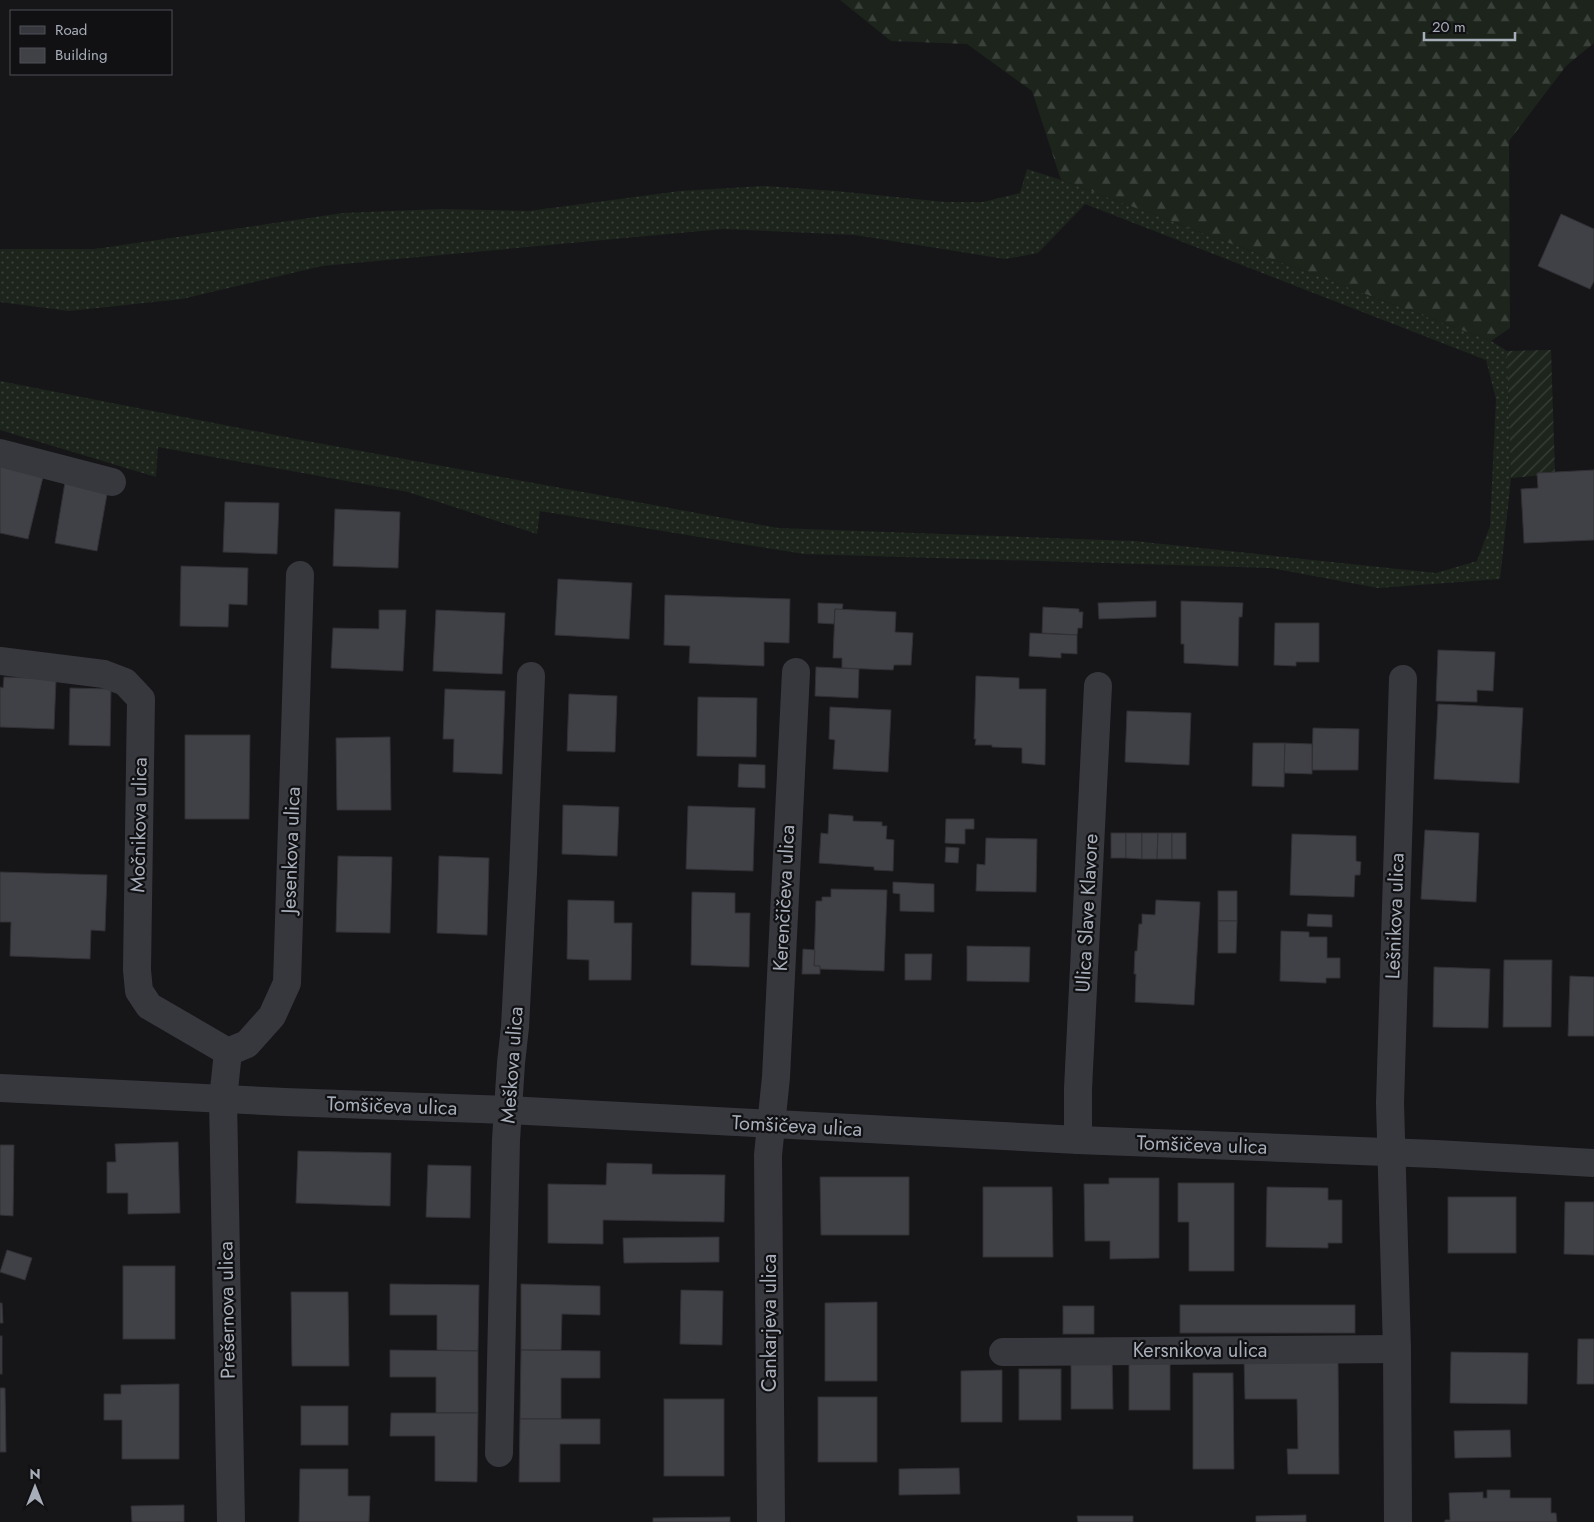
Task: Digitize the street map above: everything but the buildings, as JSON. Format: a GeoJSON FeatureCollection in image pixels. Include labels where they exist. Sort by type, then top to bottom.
{"type":"FeatureCollection","features":[{"type":"Feature","properties":{"kind":"street"},"geometry":{"type":"LineString","coordinates":[[0,453],[112,482]]}},
{"type":"Feature","properties":{"kind":"street","name":"Jesenkova ulica"},"geometry":{"type":"LineString","coordinates":[[228,1052],[247,1044],[272,1016],[287,983],[300,575]]}},
{"type":"Feature","properties":{"kind":"street","name":"Močnikova ulica"},"geometry":{"type":"LineString","coordinates":[[0,661],[104,674],[125,682],[141,699],[137,970],[139,991],[149,1006],[228,1052]]}},
{"type":"Feature","properties":{"kind":"street","name":"Kerenčičeva ulica"},"geometry":{"type":"LineString","coordinates":[[770,1125],[776,1077],[796,672]]}},
{"type":"Feature","properties":{"kind":"street","name":"Meškova ulica"},"geometry":{"type":"LineString","coordinates":[[499,1454],[508,1110],[522,902],[531,676]]}},
{"type":"Feature","properties":{"kind":"street","name":"Lešnikova ulica"},"geometry":{"type":"LineString","coordinates":[[1391,1153],[1391,1062],[1403,679]]}},
{"type":"Feature","properties":{"kind":"street","name":"Ulica Slave Klavore"},"geometry":{"type":"LineString","coordinates":[[1078,1140],[1078,1089],[1098,686]]}},
{"type":"Feature","properties":{"kind":"street"},"geometry":{"type":"LineString","coordinates":[[223,1099],[228,1052]]}},
{"type":"Feature","properties":{"kind":"street","name":"Tomšičeva ulica"},"geometry":{"type":"LineString","coordinates":[[0,1088],[508,1110],[770,1125],[1594,1163]]}},
{"type":"Feature","properties":{"kind":"street","name":"Prešernova ulica"},"geometry":{"type":"LineString","coordinates":[[223,1099],[231,1522]]}},
{"type":"Feature","properties":{"kind":"street","name":"Cankarjeva ulica"},"geometry":{"type":"LineString","coordinates":[[770,1125],[768,1155],[771,1522]]}},
{"type":"Feature","properties":{"kind":"street"},"geometry":{"type":"LineString","coordinates":[[1391,1153],[1397,1349],[1398,1522]]}},
{"type":"Feature","properties":{"kind":"street","name":"Kersnikova ulica"},"geometry":{"type":"LineString","coordinates":[[1003,1352],[1397,1349]]}},
{"type":"Feature","properties":{"kind":"green space"},"geometry":{"type":"Polygon","coordinates":[[[840,0],[1594,0],[1594,43],[1566,66],[1509,141],[1510,328],[1491,341],[1061,180],[1032,91],[967,44],[891,41],[840,0]]]}},
{"type":"Feature","properties":{"kind":"green space"},"geometry":{"type":"Polygon","coordinates":[[[1027,169],[1061,180],[1491,341],[1507,351],[1511,478],[1500,579],[1378,588],[1271,568],[804,554],[540,511],[537,534],[408,492],[158,447],[156,477],[0,430],[0,381],[296,439],[778,528],[1134,541],[1436,573],[1477,561],[1490,526],[1496,399],[1486,360],[1085,204],[1038,253],[1005,259],[855,235],[723,229],[322,266],[182,299],[69,311],[0,302],[0,249],[95,249],[343,213],[442,209],[529,211],[680,191],[765,186],[945,202],[983,202],[1020,193],[1027,169]]]}},
{"type":"Feature","properties":{"kind":"green space"},"geometry":{"type":"Polygon","coordinates":[[[1551,350],[1555,474],[1511,478],[1507,351],[1551,350]]]}}]}
